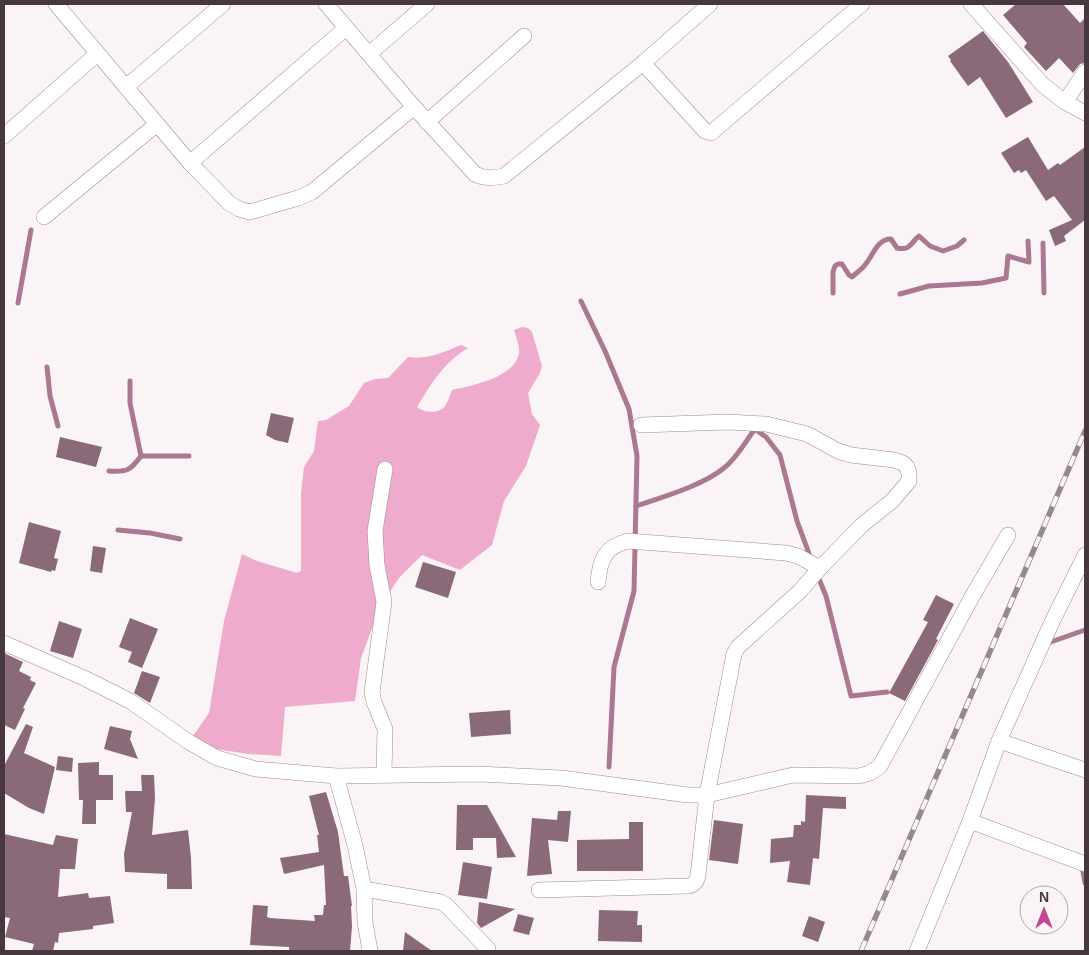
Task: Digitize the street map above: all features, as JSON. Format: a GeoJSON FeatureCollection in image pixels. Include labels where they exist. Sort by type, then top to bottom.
{"type":"FeatureCollection","features":[{"type":"Feature","properties":{"kind":"street"},"geometry":{"type":"LineString","coordinates":[[56,4],[190,163],[229,203],[239,209],[250,212],[312,192],[414,107]]}},
{"type":"Feature","properties":{"kind":"street"},"geometry":{"type":"LineString","coordinates":[[126,87],[223,4]]}},
{"type":"Feature","properties":{"kind":"street"},"geometry":{"type":"LineString","coordinates":[[326,4],[427,122],[475,174],[483,178],[504,176],[643,63],[710,4]]}},
{"type":"Feature","properties":{"kind":"street"},"geometry":{"type":"LineString","coordinates":[[369,54],[427,4]]}},
{"type":"Feature","properties":{"kind":"street"},"geometry":{"type":"LineString","coordinates":[[643,63],[705,131],[711,133],[862,4]]}},
{"type":"Feature","properties":{"kind":"street"},"geometry":{"type":"LineString","coordinates":[[971,4],[1043,85],[1065,102],[1085,113]]}},
{"type":"Feature","properties":{"kind":"street"},"geometry":{"type":"LineString","coordinates":[[190,163],[346,28]]}},
{"type":"Feature","properties":{"kind":"street"},"geometry":{"type":"LineString","coordinates":[[427,122],[524,36]]}},
{"type":"Feature","properties":{"kind":"street"},"geometry":{"type":"LineString","coordinates":[[4,136],[97,54]]}},
{"type":"Feature","properties":{"kind":"street"},"geometry":{"type":"LineString","coordinates":[[1065,102],[1085,72]]}},
{"type":"Feature","properties":{"kind":"street"},"geometry":{"type":"LineString","coordinates":[[44,217],[157,124]]}},
{"type":"Feature","properties":{"kind":"street"},"geometry":{"type":"LineString","coordinates":[[538,890],[693,885],[698,879],[707,795],[734,654],[738,648],[800,591],[862,525],[892,501],[909,481],[907,467],[903,463],[845,454],[807,434],[766,424],[728,422],[641,425]]}},
{"type":"Feature","properties":{"kind":"street"},"geometry":{"type":"LineString","coordinates":[[384,774],[385,729],[372,692],[384,602],[377,565],[375,531],[385,469]]}},
{"type":"Feature","properties":{"kind":"street"},"geometry":{"type":"LineString","coordinates":[[4,643],[84,678],[130,701],[189,742],[217,758],[256,769],[336,776],[478,774],[562,778],[688,795],[707,795],[793,775],[859,776],[880,766],[973,595],[1008,535]]}},
{"type":"Feature","properties":{"kind":"street"},"geometry":{"type":"LineString","coordinates":[[598,582],[600,562],[604,554],[618,543],[628,541],[772,551],[798,556],[820,568]]}},
{"type":"Feature","properties":{"kind":"street"},"geometry":{"type":"LineString","coordinates":[[916,951],[970,821],[999,741],[1052,622],[1083,566]]}},
{"type":"Feature","properties":{"kind":"street"},"geometry":{"type":"LineString","coordinates":[[999,741],[1085,770]]}},
{"type":"Feature","properties":{"kind":"street"},"geometry":{"type":"LineString","coordinates":[[336,776],[355,844],[364,889],[365,922],[370,951]]}},
{"type":"Feature","properties":{"kind":"street"},"geometry":{"type":"LineString","coordinates":[[970,821],[1085,864]]}},
{"type":"Feature","properties":{"kind":"street"},"geometry":{"type":"LineString","coordinates":[[364,889],[446,904],[488,949]]}},
{"type":"Feature","properties":{"kind":"shaded area"},"geometry":{"type":"Polygon","coordinates":[[[522,327],[528,328],[532,332],[542,366],[528,393],[532,414],[540,425],[526,466],[504,501],[492,545],[460,570],[422,555],[399,578],[380,607],[361,658],[355,701],[285,707],[281,756],[248,754],[216,749],[193,736],[209,713],[224,621],[242,554],[257,561],[297,573],[301,571],[301,493],[304,467],[314,451],[318,421],[326,420],[349,406],[364,383],[375,379],[388,378],[408,357],[429,356],[461,345],[468,348],[445,367],[417,407],[427,411],[442,409],[452,390],[492,379],[510,368],[516,361],[519,353],[514,330],[522,327]]]}},
{"type":"Feature","properties":{"kind":"building"},"geometry":{"type":"Polygon","coordinates":[[[1016,4],[1063,4],[1080,23],[1085,18],[1085,63],[1080,64],[1073,73],[1059,58],[1046,71],[1024,47],[1027,43],[1003,15],[1016,4]]]}},
{"type":"Feature","properties":{"kind":"building"},"geometry":{"type":"Polygon","coordinates":[[[983,31],[1008,62],[1033,102],[1006,118],[980,77],[968,86],[948,56],[983,31]]]}},
{"type":"Feature","properties":{"kind":"building"},"geometry":{"type":"Polygon","coordinates":[[[1028,137],[1048,170],[1058,163],[1060,165],[1085,147],[1085,220],[1064,236],[1066,241],[1055,246],[1049,230],[1072,220],[1054,196],[1046,201],[1026,170],[1021,173],[1019,170],[1014,173],[1001,153],[1028,137]]]}},
{"type":"Feature","properties":{"kind":"building"},"geometry":{"type":"Polygon","coordinates":[[[271,413],[294,418],[288,443],[275,440],[266,435],[271,413]]]}},
{"type":"Feature","properties":{"kind":"building"},"geometry":{"type":"Polygon","coordinates":[[[60,437],[102,447],[96,467],[56,457],[60,437]]]}},
{"type":"Feature","properties":{"kind":"building"},"geometry":{"type":"Polygon","coordinates":[[[29,522],[61,531],[54,558],[58,559],[55,571],[52,570],[51,572],[19,563],[29,522]]]}},
{"type":"Feature","properties":{"kind":"building"},"geometry":{"type":"Polygon","coordinates":[[[93,546],[106,548],[102,573],[90,571],[93,546]]]}},
{"type":"Feature","properties":{"kind":"building"},"geometry":{"type":"Polygon","coordinates":[[[423,562],[456,572],[448,598],[415,587],[423,562]]]}},
{"type":"Feature","properties":{"kind":"building"},"geometry":{"type":"Polygon","coordinates":[[[936,595],[954,604],[936,639],[938,640],[905,701],[889,693],[928,622],[923,620],[936,595]]]}},
{"type":"Feature","properties":{"kind":"building"},"geometry":{"type":"Polygon","coordinates":[[[130,618],[158,629],[142,668],[128,662],[132,652],[119,647],[130,618]]]}},
{"type":"Feature","properties":{"kind":"building"},"geometry":{"type":"Polygon","coordinates":[[[59,621],[82,629],[73,658],[50,651],[59,621]]]}},
{"type":"Feature","properties":{"kind":"building"},"geometry":{"type":"Polygon","coordinates":[[[4,653],[23,662],[19,671],[31,677],[30,680],[36,683],[23,708],[25,709],[15,730],[4,725],[4,653]]]}},
{"type":"Feature","properties":{"kind":"building"},"geometry":{"type":"Polygon","coordinates":[[[142,671],[160,677],[150,703],[134,693],[142,671]]]}},
{"type":"Feature","properties":{"kind":"building"},"geometry":{"type":"Polygon","coordinates":[[[510,710],[511,734],[471,737],[469,713],[510,710]]]}},
{"type":"Feature","properties":{"kind":"building"},"geometry":{"type":"Polygon","coordinates":[[[26,724],[33,727],[24,753],[55,767],[44,814],[29,808],[4,793],[4,766],[26,724]]]}},
{"type":"Feature","properties":{"kind":"building"},"geometry":{"type":"Polygon","coordinates":[[[110,726],[132,731],[130,739],[138,759],[104,749],[110,726]]]}},
{"type":"Feature","properties":{"kind":"building"},"geometry":{"type":"Polygon","coordinates":[[[58,756],[73,758],[72,772],[56,770],[58,756]]]}},
{"type":"Feature","properties":{"kind":"building"},"geometry":{"type":"Polygon","coordinates":[[[99,762],[99,775],[113,775],[113,800],[96,800],[96,824],[82,824],[83,800],[79,800],[78,763],[99,762]]]}},
{"type":"Feature","properties":{"kind":"building"},"geometry":{"type":"Polygon","coordinates":[[[141,775],[154,775],[155,798],[152,835],[188,830],[192,889],[167,889],[167,874],[125,872],[124,854],[132,812],[126,812],[125,791],[142,791],[141,775]]]}},
{"type":"Feature","properties":{"kind":"building"},"geometry":{"type":"Polygon","coordinates":[[[326,792],[338,832],[344,876],[348,876],[352,906],[350,951],[289,951],[289,947],[250,945],[253,905],[268,906],[267,917],[270,918],[315,921],[314,915],[323,915],[324,905],[326,905],[324,865],[284,874],[280,858],[319,852],[317,835],[319,835],[309,796],[326,792]]]}},
{"type":"Feature","properties":{"kind":"building"},"geometry":{"type":"Polygon","coordinates":[[[806,795],[846,797],[846,809],[823,808],[819,859],[813,858],[810,885],[787,882],[790,861],[770,863],[771,839],[793,837],[794,825],[801,825],[801,821],[805,822],[806,795]]]}},
{"type":"Feature","properties":{"kind":"building"},"geometry":{"type":"Polygon","coordinates":[[[457,805],[487,805],[516,857],[497,858],[496,838],[473,838],[473,850],[456,850],[457,805]]]}},
{"type":"Feature","properties":{"kind":"building"},"geometry":{"type":"Polygon","coordinates":[[[558,811],[571,811],[568,842],[548,840],[552,874],[527,876],[532,818],[557,820],[558,811]]]}},
{"type":"Feature","properties":{"kind":"building"},"geometry":{"type":"Polygon","coordinates":[[[714,820],[743,824],[738,864],[709,860],[714,820]]]}},
{"type":"Feature","properties":{"kind":"building"},"geometry":{"type":"Polygon","coordinates":[[[629,822],[643,822],[643,871],[577,871],[577,840],[629,839],[629,822]]]}},
{"type":"Feature","properties":{"kind":"building"},"geometry":{"type":"Polygon","coordinates":[[[4,834],[53,845],[56,835],[78,839],[75,869],[60,869],[58,897],[88,893],[89,898],[110,896],[114,923],[93,926],[93,929],[59,933],[58,943],[55,942],[53,951],[32,951],[34,944],[5,937],[10,918],[4,917],[4,834]]]}},
{"type":"Feature","properties":{"kind":"building"},"geometry":{"type":"Polygon","coordinates":[[[463,862],[492,867],[487,899],[458,895],[463,862]]]}},
{"type":"Feature","properties":{"kind":"building"},"geometry":{"type":"Polygon","coordinates":[[[479,902],[515,909],[481,928],[477,923],[479,902]]]}},
{"type":"Feature","properties":{"kind":"building"},"geometry":{"type":"Polygon","coordinates":[[[599,910],[638,911],[637,925],[642,925],[642,942],[598,941],[599,910]]]}},
{"type":"Feature","properties":{"kind":"building"},"geometry":{"type":"Polygon","coordinates":[[[518,914],[534,918],[529,935],[513,931],[518,914]]]}},
{"type":"Feature","properties":{"kind":"building"},"geometry":{"type":"Polygon","coordinates":[[[809,916],[825,922],[818,942],[802,936],[809,916]]]}},
{"type":"Feature","properties":{"kind":"building"},"geometry":{"type":"Polygon","coordinates":[[[405,932],[432,951],[403,951],[405,932]]]}},
{"type":"Feature","properties":{"kind":"waterway"},"geometry":{"type":"LineString","coordinates":[[18,303],[31,230]]}},
{"type":"Feature","properties":{"kind":"waterway"},"geometry":{"type":"LineString","coordinates":[[833,293],[833,272],[835,266],[842,264],[852,277],[867,262],[878,245],[886,240],[891,239],[897,248],[902,249],[908,247],[919,236],[930,246],[943,251],[957,246],[964,240]]}},
{"type":"Feature","properties":{"kind":"waterway"},"geometry":{"type":"LineString","coordinates":[[900,294],[929,286],[982,283],[1006,278],[1008,256],[1029,262],[1028,241]]}},
{"type":"Feature","properties":{"kind":"waterway"},"geometry":{"type":"LineString","coordinates":[[1043,243],[1044,293]]}},
{"type":"Feature","properties":{"kind":"waterway"},"geometry":{"type":"LineString","coordinates":[[581,301],[605,351],[629,409],[637,456],[634,591],[614,667],[609,767]]}},
{"type":"Feature","properties":{"kind":"waterway"},"geometry":{"type":"LineString","coordinates":[[47,367],[50,396],[58,426]]}},
{"type":"Feature","properties":{"kind":"waterway"},"geometry":{"type":"LineString","coordinates":[[109,471],[128,470],[141,456],[130,403],[130,381]]}},
{"type":"Feature","properties":{"kind":"waterway"},"geometry":{"type":"LineString","coordinates":[[636,506],[682,490],[715,474],[733,460],[755,429],[766,437],[780,455],[797,521],[811,559]]}},
{"type":"Feature","properties":{"kind":"waterway"},"geometry":{"type":"LineString","coordinates":[[141,456],[189,456]]}},
{"type":"Feature","properties":{"kind":"waterway"},"geometry":{"type":"LineString","coordinates":[[118,530],[150,533],[180,539]]}},
{"type":"Feature","properties":{"kind":"waterway"},"geometry":{"type":"LineString","coordinates":[[817,574],[826,596],[851,696],[887,692]]}},
{"type":"Feature","properties":{"kind":"waterway"},"geometry":{"type":"LineString","coordinates":[[1045,644],[1085,630]]}},
{"type":"Feature","properties":{"kind":"waterway"},"geometry":{"type":"LineString","coordinates":[[1082,866],[1085,883]]}},
{"type":"Feature","properties":{"kind":"railway"},"geometry":{"type":"LineString","coordinates":[[861,951],[1085,431]]}}]}
